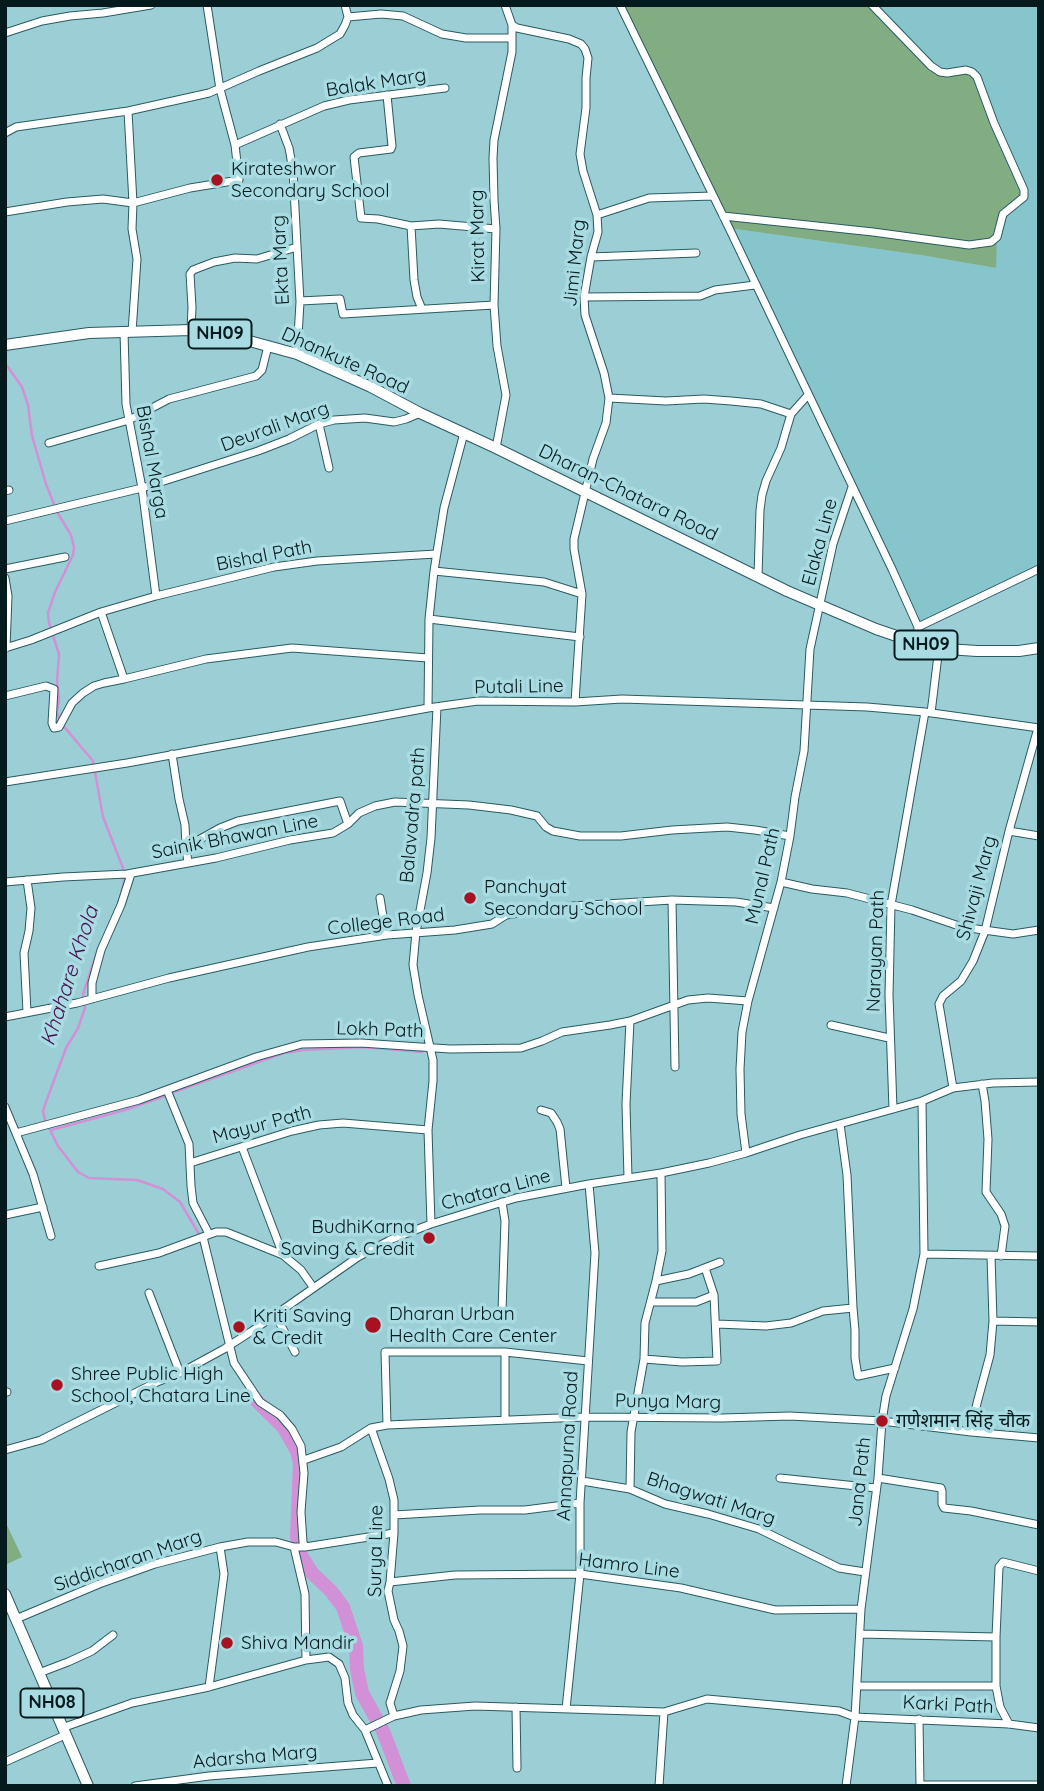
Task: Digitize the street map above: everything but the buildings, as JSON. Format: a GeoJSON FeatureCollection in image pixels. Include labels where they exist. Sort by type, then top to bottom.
{"type":"FeatureCollection","features":[{"type":"Feature","properties":{"kind":"main road","name":"Dhankute Road"},"geometry":{"type":"LineString","coordinates":[[5,345],[89,333],[191,330],[232,336],[297,354],[371,387],[420,413]]}},
{"type":"Feature","properties":{"kind":"main road","name":"Dharan-Chatara Road"},"geometry":{"type":"LineString","coordinates":[[420,413],[819,606]]}},
{"type":"Feature","properties":{"kind":"main road","name":"NH09"},"geometry":{"type":"LineString","coordinates":[[819,606],[876,629],[939,648],[977,652],[1039,648]]}},
{"type":"Feature","properties":{"kind":"main road","name":"NH08"},"geometry":{"type":"LineString","coordinates":[[5,1594],[8,1609],[16,1619],[88,1786]]}},
{"type":"Feature","properties":{"kind":"street"},"geometry":{"type":"LineString","coordinates":[[5,33],[42,21],[151,5]]}},
{"type":"Feature","properties":{"kind":"street"},"geometry":{"type":"LineString","coordinates":[[5,212],[103,199],[133,202],[240,179],[235,145],[220,89],[207,5]]}},
{"type":"Feature","properties":{"kind":"street"},"geometry":{"type":"LineString","coordinates":[[5,133],[16,127],[128,111],[220,89],[317,48],[340,34],[348,18],[345,5]]}},
{"type":"Feature","properties":{"kind":"street"},"geometry":{"type":"LineString","coordinates":[[505,5],[512,25]]}},
{"type":"Feature","properties":{"kind":"street"},"geometry":{"type":"LineString","coordinates":[[620,5],[918,627],[917,643]]}},
{"type":"Feature","properties":{"kind":"street"},"geometry":{"type":"LineString","coordinates":[[723,216],[969,245],[991,242],[997,237],[1003,214],[1024,197],[1024,190],[977,77],[966,70],[947,73],[931,66],[872,5]]}},
{"type":"Feature","properties":{"kind":"street"},"geometry":{"type":"LineString","coordinates":[[348,18],[381,14],[403,16],[442,34],[466,38],[512,38]]}},
{"type":"Feature","properties":{"kind":"street","name":"Kirat Marg"},"geometry":{"type":"LineString","coordinates":[[496,448],[506,395],[497,346],[494,304],[494,140],[512,52],[512,25]]}},
{"type":"Feature","properties":{"kind":"street","name":"Jimi Marg"},"geometry":{"type":"LineString","coordinates":[[512,25],[581,44],[588,58],[586,108],[580,154],[597,215],[598,232],[584,297],[587,323],[604,373],[609,398],[606,422],[593,458],[574,539],[582,594],[575,702]]}},
{"type":"Feature","properties":{"kind":"street","name":"Balak Marg"},"geometry":{"type":"LineString","coordinates":[[235,145],[324,106],[349,100],[445,88]]}},
{"type":"Feature","properties":{"kind":"street"},"geometry":{"type":"LineString","coordinates":[[387,95],[391,149],[359,153],[354,157],[360,214],[363,219],[378,219],[411,226],[439,224],[496,229]]}},
{"type":"Feature","properties":{"kind":"street","name":"Bishal Marga"},"geometry":{"type":"LineString","coordinates":[[128,111],[132,229],[136,259],[128,332],[126,404],[142,488],[156,596]]}},
{"type":"Feature","properties":{"kind":"street","name":"Ekta Marg"},"geometry":{"type":"LineString","coordinates":[[280,124],[289,148],[293,171],[300,301],[297,354]]}},
{"type":"Feature","properties":{"kind":"street"},"geometry":{"type":"LineString","coordinates":[[597,215],[649,198],[713,196]]}},
{"type":"Feature","properties":{"kind":"street"},"geometry":{"type":"LineString","coordinates":[[411,226],[414,280],[422,309]]}},
{"type":"Feature","properties":{"kind":"street"},"geometry":{"type":"LineString","coordinates":[[191,330],[190,274],[193,270],[235,258],[257,260],[297,247]]}},
{"type":"Feature","properties":{"kind":"street"},"geometry":{"type":"LineString","coordinates":[[591,257],[696,253]]}},
{"type":"Feature","properties":{"kind":"street"},"geometry":{"type":"LineString","coordinates":[[584,297],[700,296],[715,290],[755,285]]}},
{"type":"Feature","properties":{"kind":"street"},"geometry":{"type":"LineString","coordinates":[[300,301],[340,299],[343,314],[494,304]]}},
{"type":"Feature","properties":{"kind":"street"},"geometry":{"type":"LineString","coordinates":[[49,443],[129,420],[169,399],[256,376],[262,370],[268,346]]}},
{"type":"Feature","properties":{"kind":"street"},"geometry":{"type":"LineString","coordinates":[[758,576],[762,495],[791,414],[808,395]]}},
{"type":"Feature","properties":{"kind":"street"},"geometry":{"type":"LineString","coordinates":[[609,398],[731,401],[761,404],[791,414]]}},
{"type":"Feature","properties":{"kind":"street","name":"Deurali Marg"},"geometry":{"type":"LineString","coordinates":[[5,521],[142,488],[258,451],[334,420],[365,418],[394,422],[420,413]]}},
{"type":"Feature","properties":{"kind":"street"},"geometry":{"type":"LineString","coordinates":[[319,424],[330,468]]}},
{"type":"Feature","properties":{"kind":"street","name":"Balavadra path"},"geometry":{"type":"LineString","coordinates":[[431,1223],[428,1130],[433,1081],[431,1048],[413,965],[427,873],[433,803],[429,619],[444,508],[464,433]]}},
{"type":"Feature","properties":{"kind":"street","name":"Elaka Line"},"geometry":{"type":"LineString","coordinates":[[819,606],[833,544],[852,487]]}},
{"type":"Feature","properties":{"kind":"street","name":"Bishal Path"},"geometry":{"type":"LineString","coordinates":[[6,648],[101,612],[274,566],[436,554]]}},
{"type":"Feature","properties":{"kind":"street"},"geometry":{"type":"LineString","coordinates":[[5,569],[65,556]]}},
{"type":"Feature","properties":{"kind":"street"},"geometry":{"type":"LineString","coordinates":[[918,627],[1039,569]]}},
{"type":"Feature","properties":{"kind":"street"},"geometry":{"type":"LineString","coordinates":[[434,570],[544,582],[582,594]]}},
{"type":"Feature","properties":{"kind":"street"},"geometry":{"type":"LineString","coordinates":[[5,578],[8,596],[6,648]]}},
{"type":"Feature","properties":{"kind":"street","name":"Munal Path"},"geometry":{"type":"LineString","coordinates":[[746,1153],[741,1114],[743,1032],[748,1001],[781,882],[790,836],[804,751],[810,649],[819,606]]}},
{"type":"Feature","properties":{"kind":"street"},"geometry":{"type":"LineString","coordinates":[[101,612],[124,679]]}},
{"type":"Feature","properties":{"kind":"street"},"geometry":{"type":"LineString","coordinates":[[429,619],[580,637]]}},
{"type":"Feature","properties":{"kind":"street"},"geometry":{"type":"LineString","coordinates":[[5,696],[51,686],[55,697],[52,723],[54,729],[59,726],[72,703],[83,693],[104,683],[206,659],[292,648],[428,658]]}},
{"type":"Feature","properties":{"kind":"street","name":"Narayan Path"},"geometry":{"type":"LineString","coordinates":[[893,1110],[888,995],[891,905],[939,648]]}},
{"type":"Feature","properties":{"kind":"street","name":"Putali Line"},"geometry":{"type":"LineString","coordinates":[[5,782],[478,701],[575,702],[622,699],[867,707],[928,712],[1038,728]]}},
{"type":"Feature","properties":{"kind":"street","name":"Shivaji Marg"},"geometry":{"type":"LineString","coordinates":[[953,1088],[939,1004],[943,996],[961,981],[973,961],[985,931],[1038,728]]}},
{"type":"Feature","properties":{"kind":"street"},"geometry":{"type":"LineString","coordinates":[[172,754],[186,825],[188,863]]}},
{"type":"Feature","properties":{"kind":"street"},"geometry":{"type":"LineString","coordinates":[[186,847],[238,821],[335,801],[342,803],[348,824]]}},
{"type":"Feature","properties":{"kind":"street","name":"Sainik Bhawan Line"},"geometry":{"type":"LineString","coordinates":[[5,882],[126,874],[188,863],[333,833],[359,813],[375,806],[396,802],[469,805],[524,813],[537,816],[553,831],[580,836],[621,836],[727,827],[790,836]]}},
{"type":"Feature","properties":{"kind":"street"},"geometry":{"type":"LineString","coordinates":[[1009,831],[1039,836]]}},
{"type":"Feature","properties":{"kind":"street"},"geometry":{"type":"LineString","coordinates":[[91,1000],[92,983],[101,950],[121,905],[126,874]]}},
{"type":"Feature","properties":{"kind":"street"},"geometry":{"type":"LineString","coordinates":[[27,880],[31,908],[24,953],[27,1012]]}},
{"type":"Feature","properties":{"kind":"street"},"geometry":{"type":"LineString","coordinates":[[781,882],[847,893],[962,927],[1013,934],[1039,930]]}},
{"type":"Feature","properties":{"kind":"street"},"geometry":{"type":"LineString","coordinates":[[380,898],[386,935]]}},
{"type":"Feature","properties":{"kind":"street"},"geometry":{"type":"LineString","coordinates":[[672,900],[675,1067]]}},
{"type":"Feature","properties":{"kind":"street","name":"College Road"},"geometry":{"type":"LineString","coordinates":[[5,1017],[91,1000],[169,978],[308,947],[386,935],[455,930],[492,924],[506,915],[556,907],[672,900],[736,902],[774,908]]}},
{"type":"Feature","properties":{"kind":"street","name":"Lokh Path"},"geometry":{"type":"LineString","coordinates":[[16,1133],[139,1100],[256,1057],[302,1045],[361,1043],[431,1048],[521,1048],[562,1032],[630,1021],[688,1000],[708,998],[748,1001]]}},
{"type":"Feature","properties":{"kind":"street"},"geometry":{"type":"LineString","coordinates":[[628,1178],[626,1104],[630,1021]]}},
{"type":"Feature","properties":{"kind":"street"},"geometry":{"type":"LineString","coordinates":[[831,1025],[889,1038]]}},
{"type":"Feature","properties":{"kind":"street","name":"Chatara Line"},"geometry":{"type":"LineString","coordinates":[[5,1450],[41,1440],[180,1373],[227,1347],[358,1257],[431,1223],[502,1202],[566,1188],[661,1173],[746,1153],[922,1101],[953,1088],[1039,1082]]}},
{"type":"Feature","properties":{"kind":"street"},"geometry":{"type":"LineString","coordinates":[[982,1084],[988,1139],[986,1192],[1001,1214],[1005,1226],[1001,1256]]}},
{"type":"Feature","properties":{"kind":"street"},"geometry":{"type":"LineString","coordinates":[[167,1090],[188,1144],[193,1203],[227,1347],[234,1363],[260,1402],[280,1415],[301,1446],[304,1460],[301,1512],[303,1542],[300,1547],[305,1594],[306,1660]]}},
{"type":"Feature","properties":{"kind":"street","name":"Jana Path"},"geometry":{"type":"LineString","coordinates":[[846,1786],[855,1717],[865,1572],[878,1478],[882,1421],[913,1309],[924,1254],[922,1101]]}},
{"type":"Feature","properties":{"kind":"street"},"geometry":{"type":"LineString","coordinates":[[5,1107],[33,1174],[51,1236]]}},
{"type":"Feature","properties":{"kind":"street"},"geometry":{"type":"LineString","coordinates":[[541,1110],[551,1113],[560,1129],[566,1188]]}},
{"type":"Feature","properties":{"kind":"street","name":"Mayur Path"},"geometry":{"type":"LineString","coordinates":[[190,1163],[319,1125],[343,1123],[428,1130]]}},
{"type":"Feature","properties":{"kind":"street"},"geometry":{"type":"LineString","coordinates":[[840,1124],[847,1175],[858,1376],[895,1368]]}},
{"type":"Feature","properties":{"kind":"street"},"geometry":{"type":"LineString","coordinates":[[242,1147],[283,1255]]}},
{"type":"Feature","properties":{"kind":"street"},"geometry":{"type":"LineString","coordinates":[[630,1489],[631,1432],[644,1359],[645,1323],[662,1251],[661,1173]]}},
{"type":"Feature","properties":{"kind":"street","name":"Annapurna Road"},"geometry":{"type":"LineString","coordinates":[[566,1709],[580,1574],[584,1417],[595,1253],[589,1184]]}},
{"type":"Feature","properties":{"kind":"street"},"geometry":{"type":"LineString","coordinates":[[502,1202],[505,1221],[502,1311]]}},
{"type":"Feature","properties":{"kind":"street"},"geometry":{"type":"LineString","coordinates":[[5,1216],[43,1207]]}},
{"type":"Feature","properties":{"kind":"street"},"geometry":{"type":"LineString","coordinates":[[99,1266],[159,1252],[216,1232],[226,1232],[283,1255],[301,1270],[313,1287]]}},
{"type":"Feature","properties":{"kind":"street"},"geometry":{"type":"LineString","coordinates":[[924,1254],[1039,1256]]}},
{"type":"Feature","properties":{"kind":"street"},"geometry":{"type":"LineString","coordinates":[[971,1432],[990,1355],[993,1321],[990,1256]]}},
{"type":"Feature","properties":{"kind":"street"},"geometry":{"type":"LineString","coordinates":[[656,1281],[689,1274],[720,1262]]}},
{"type":"Feature","properties":{"kind":"street"},"geometry":{"type":"LineString","coordinates":[[644,1359],[717,1361],[714,1295],[705,1268]]}},
{"type":"Feature","properties":{"kind":"street"},"geometry":{"type":"LineString","coordinates":[[149,1293],[180,1373]]}},
{"type":"Feature","properties":{"kind":"street"},"geometry":{"type":"LineString","coordinates":[[650,1302],[696,1302],[714,1295]]}},
{"type":"Feature","properties":{"kind":"street"},"geometry":{"type":"LineString","coordinates":[[717,1324],[766,1326],[791,1322],[823,1311],[853,1308]]}},
{"type":"Feature","properties":{"kind":"street"},"geometry":{"type":"LineString","coordinates":[[275,1314],[295,1352]]}},
{"type":"Feature","properties":{"kind":"street"},"geometry":{"type":"LineString","coordinates":[[993,1321],[1039,1322]]}},
{"type":"Feature","properties":{"kind":"street"},"geometry":{"type":"LineString","coordinates":[[387,1425],[385,1352],[505,1352],[588,1361]]}},
{"type":"Feature","properties":{"kind":"street"},"geometry":{"type":"LineString","coordinates":[[505,1352],[505,1419]]}},
{"type":"Feature","properties":{"kind":"street","name":"Punya Marg"},"geometry":{"type":"LineString","coordinates":[[304,1460],[341,1447],[370,1428],[505,1419],[790,1416],[882,1421],[1039,1437]]}},
{"type":"Feature","properties":{"kind":"street","name":"Surya Line"},"geometry":{"type":"LineString","coordinates":[[370,1428],[394,1500],[394,1532],[387,1591],[403,1646],[400,1671],[390,1703],[394,1716]]}},
{"type":"Feature","properties":{"kind":"street"},"geometry":{"type":"LineString","coordinates":[[779,1478],[876,1488]]}},
{"type":"Feature","properties":{"kind":"street"},"geometry":{"type":"LineString","coordinates":[[878,1478],[941,1488],[944,1508],[1039,1525]]}},
{"type":"Feature","properties":{"kind":"street","name":"Bhagwati Marg"},"geometry":{"type":"LineString","coordinates":[[582,1481],[630,1489],[665,1504],[759,1529],[839,1568],[865,1572]]}},
{"type":"Feature","properties":{"kind":"street"},"geometry":{"type":"LineString","coordinates":[[394,1515],[525,1510],[580,1503]]}},
{"type":"Feature","properties":{"kind":"street","name":"Siddicharan Marg"},"geometry":{"type":"LineString","coordinates":[[16,1619],[155,1564],[220,1547],[248,1542],[276,1542],[300,1547],[394,1532]]}},
{"type":"Feature","properties":{"kind":"street"},"geometry":{"type":"LineString","coordinates":[[209,1687],[224,1574],[220,1547]]}},
{"type":"Feature","properties":{"kind":"street"},"geometry":{"type":"LineString","coordinates":[[1009,1724],[1000,1707],[996,1686],[999,1567],[1003,1562],[1039,1571]]}},
{"type":"Feature","properties":{"kind":"street","name":"Hamro Line"},"geometry":{"type":"LineString","coordinates":[[390,1582],[455,1575],[580,1574],[681,1588],[775,1610],[862,1609]]}},
{"type":"Feature","properties":{"kind":"street"},"geometry":{"type":"LineString","coordinates":[[39,1673],[92,1651],[113,1634]]}},
{"type":"Feature","properties":{"kind":"street"},"geometry":{"type":"LineString","coordinates":[[860,1634],[996,1637]]}},
{"type":"Feature","properties":{"kind":"street"},"geometry":{"type":"LineString","coordinates":[[5,1762],[64,1731],[132,1703],[209,1687],[306,1660],[329,1657],[339,1664],[345,1678],[348,1703],[353,1715],[369,1728],[378,1763],[388,1786]]}},
{"type":"Feature","properties":{"kind":"street"},"geometry":{"type":"LineString","coordinates":[[857,1686],[996,1686]]}},
{"type":"Feature","properties":{"kind":"street","name":"Karki Path"},"geometry":{"type":"LineString","coordinates":[[369,1728],[394,1716],[421,1710],[475,1706],[664,1712],[707,1699],[839,1711],[855,1717],[1009,1724],[1039,1728]]}},
{"type":"Feature","properties":{"kind":"street"},"geometry":{"type":"LineString","coordinates":[[516,1707],[517,1768]]}},
{"type":"Feature","properties":{"kind":"street"},"geometry":{"type":"LineString","coordinates":[[659,1786],[664,1712]]}},
{"type":"Feature","properties":{"kind":"street"},"geometry":{"type":"LineString","coordinates":[[919,1719],[920,1786],[1039,1785]]}},
{"type":"Feature","properties":{"kind":"street","name":"Adarsha Marg"},"geometry":{"type":"LineString","coordinates":[[135,1786],[209,1776],[378,1763]]}},
{"type":"Feature","properties":{"kind":"shaded area"},"geometry":{"type":"Polygon","coordinates":[[[872,5],[1039,5],[1039,569],[918,627],[729,228],[996,268],[940,72],[872,5]]]}},
{"type":"Feature","properties":{"kind":"green space"},"geometry":{"type":"Polygon","coordinates":[[[620,5],[872,5],[940,72],[972,72],[1024,197],[1003,215],[997,237],[996,268],[729,228],[620,5]]]}},
{"type":"Feature","properties":{"kind":"green space"},"geometry":{"type":"Polygon","coordinates":[[[5,1521],[22,1557],[5,1565],[5,1521]]]}},
{"type":"Feature","properties":{"kind":"waterway","name":"Khahare Khola"},"geometry":{"type":"LineString","coordinates":[[5,363],[22,387],[46,484],[57,512],[71,535],[74,547],[48,613],[59,654],[57,712],[61,723],[93,761],[103,817],[123,868],[122,890]]}},
{"type":"Feature","properties":{"kind":"waterway","name":"Khahare Khola"},"geometry":{"type":"LineString","coordinates":[[96,955],[83,994],[85,1008],[78,1028],[66,1048],[46,1102],[43,1111],[45,1120],[58,1146],[78,1172],[89,1178],[137,1180],[163,1189],[180,1202],[199,1234],[207,1268]]}},
{"type":"Feature","properties":{"kind":"waterway"},"geometry":{"type":"LineString","coordinates":[[174,1092],[284,1053],[363,1047],[422,1052]]}},
{"type":"Feature","properties":{"kind":"waterway"},"geometry":{"type":"LineString","coordinates":[[51,1130],[165,1096]]}},
{"type":"Feature","properties":{"kind":"waterway","name":"Khahare Khola"},"geometry":{"type":"LineString","coordinates":[[253,1397],[284,1428],[297,1451],[300,1463],[297,1537],[300,1554],[312,1573],[343,1607],[356,1646],[362,1693],[383,1731],[404,1786]]}},
{"type":"Feature","properties":{"kind":"place","name":"Kirateshwor Secondary School"},"geometry":{"type":"Point","coordinates":[217,180]}},
{"type":"Feature","properties":{"kind":"place","name":"Panchyat Secondary School"},"geometry":{"type":"Point","coordinates":[470,898]}},
{"type":"Feature","properties":{"kind":"place","name":"BudhiKarna Saving & Credit"},"geometry":{"type":"Point","coordinates":[429,1238]}},
{"type":"Feature","properties":{"kind":"place","name":"Dharan Urban Health Care Center"},"geometry":{"type":"Point","coordinates":[373,1325]}},
{"type":"Feature","properties":{"kind":"place","name":"Kriti Saving & Credit"},"geometry":{"type":"Point","coordinates":[239,1327]}},
{"type":"Feature","properties":{"kind":"place","name":"Shree Public High School, Chatara Line"},"geometry":{"type":"Point","coordinates":[57,1385]}},
{"type":"Feature","properties":{"kind":"place","name":"गणेशमान सिंह चौक"},"geometry":{"type":"Point","coordinates":[882,1421]}},
{"type":"Feature","properties":{"kind":"place","name":"Shiva Mandir"},"geometry":{"type":"Point","coordinates":[227,1643]}}]}
